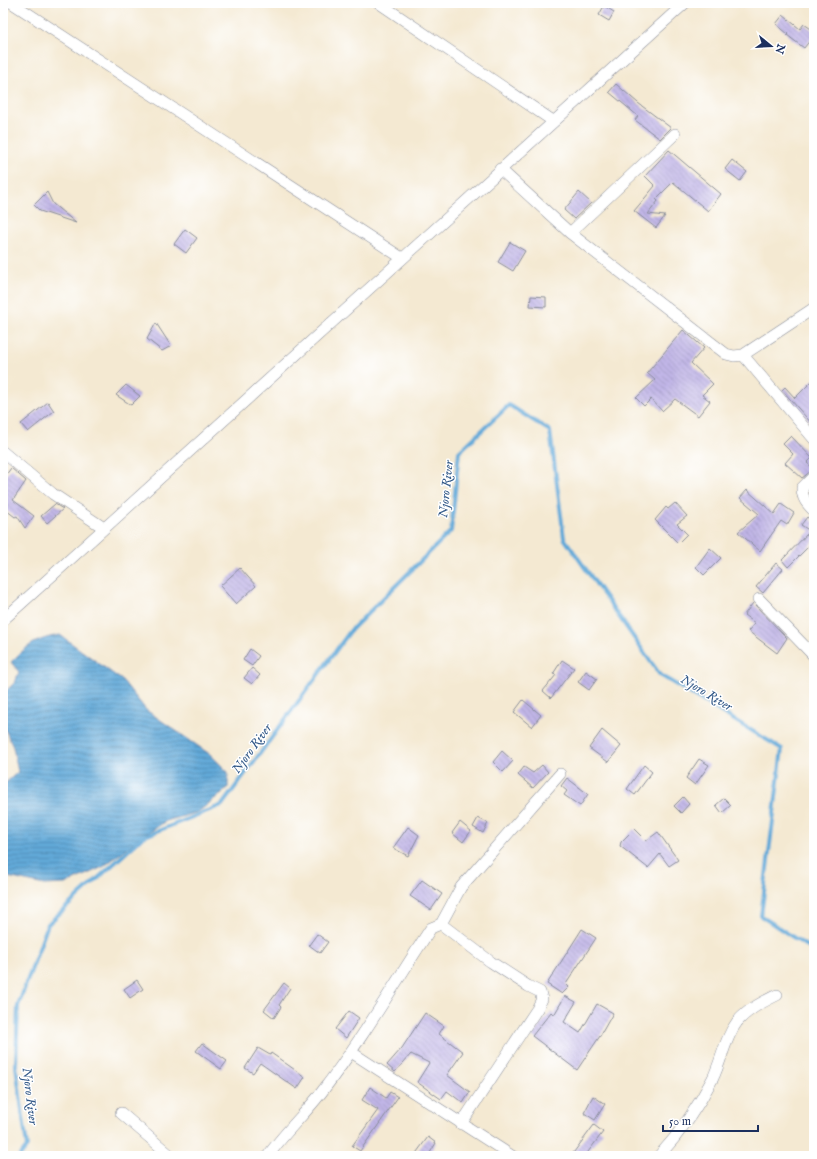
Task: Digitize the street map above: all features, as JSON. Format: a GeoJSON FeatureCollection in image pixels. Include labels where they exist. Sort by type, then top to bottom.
{"type":"FeatureCollection","features":[{"type":"Feature","properties":{"kind":"street"},"geometry":{"type":"LineString","coordinates":[[12,3],[402,258]]}},
{"type":"Feature","properties":{"kind":"street"},"geometry":{"type":"LineString","coordinates":[[379,3],[553,121]]}},
{"type":"Feature","properties":{"kind":"street"},"geometry":{"type":"LineString","coordinates":[[3,620],[685,3]]}},
{"type":"Feature","properties":{"kind":"street"},"geometry":{"type":"LineString","coordinates":[[570,233],[675,134]]}},
{"type":"Feature","properties":{"kind":"street"},"geometry":{"type":"LineString","coordinates":[[500,169],[570,233],[722,352],[730,356],[743,355],[814,308]]}},
{"type":"Feature","properties":{"kind":"street"},"geometry":{"type":"LineString","coordinates":[[743,355],[814,439]]}},
{"type":"Feature","properties":{"kind":"street"},"geometry":{"type":"LineString","coordinates":[[3,452],[53,494],[104,528]]}},
{"type":"Feature","properties":{"kind":"street"},"geometry":{"type":"LineString","coordinates":[[814,476],[809,479],[802,488],[802,495],[805,502],[814,512]]}},
{"type":"Feature","properties":{"kind":"street"},"geometry":{"type":"LineString","coordinates":[[759,599],[814,656]]}},
{"type":"Feature","properties":{"kind":"street"},"geometry":{"type":"LineString","coordinates":[[268,1156],[279,1141],[320,1094],[351,1052],[431,928],[441,924],[460,887],[560,774]]}},
{"type":"Feature","properties":{"kind":"street"},"geometry":{"type":"LineString","coordinates":[[441,924],[491,962],[540,992],[542,996],[537,1009],[461,1124]]}},
{"type":"Feature","properties":{"kind":"street"},"geometry":{"type":"LineString","coordinates":[[659,1156],[680,1130],[704,1094],[713,1076],[729,1034],[738,1021],[750,1010],[777,994]]}},
{"type":"Feature","properties":{"kind":"street"},"geometry":{"type":"LineString","coordinates":[[351,1052],[512,1156]]}},
{"type":"Feature","properties":{"kind":"street"},"geometry":{"type":"LineString","coordinates":[[121,1113],[171,1156]]}},
{"type":"Feature","properties":{"kind":"water"},"geometry":{"type":"Polygon","coordinates":[[[60,635],[123,681],[146,710],[211,755],[228,772],[228,788],[198,812],[166,821],[136,841],[103,867],[65,884],[44,885],[8,877],[4,865],[6,829],[3,826],[3,785],[18,772],[13,747],[5,729],[3,730],[3,694],[15,682],[19,672],[11,662],[22,651],[38,641],[60,635]]]}},
{"type":"Feature","properties":{"kind":"building"},"geometry":{"type":"Polygon","coordinates":[[[604,6],[614,12],[609,21],[599,15],[604,6]]]}},
{"type":"Feature","properties":{"kind":"building"},"geometry":{"type":"Polygon","coordinates":[[[783,15],[800,29],[804,24],[814,31],[814,35],[804,48],[776,24],[783,15]]]}},
{"type":"Feature","properties":{"kind":"building"},"geometry":{"type":"Polygon","coordinates":[[[616,84],[671,128],[660,139],[635,120],[638,116],[609,92],[616,84]]]}},
{"type":"Feature","properties":{"kind":"building"},"geometry":{"type":"Polygon","coordinates":[[[669,150],[721,194],[708,211],[673,182],[656,199],[658,201],[648,214],[665,216],[656,228],[634,211],[655,186],[645,176],[669,150]]]}},
{"type":"Feature","properties":{"kind":"building"},"geometry":{"type":"Polygon","coordinates":[[[732,160],[747,172],[740,181],[725,169],[732,160]]]}},
{"type":"Feature","properties":{"kind":"building"},"geometry":{"type":"Polygon","coordinates":[[[47,192],[53,204],[76,223],[40,211],[34,205],[47,192]]]}},
{"type":"Feature","properties":{"kind":"building"},"geometry":{"type":"Polygon","coordinates":[[[579,192],[591,203],[574,219],[564,210],[579,192]]]}},
{"type":"Feature","properties":{"kind":"building"},"geometry":{"type":"Polygon","coordinates":[[[185,229],[197,238],[186,253],[174,244],[185,229]]]}},
{"type":"Feature","properties":{"kind":"building"},"geometry":{"type":"Polygon","coordinates":[[[510,242],[525,251],[513,271],[498,262],[510,242]]]}},
{"type":"Feature","properties":{"kind":"building"},"geometry":{"type":"Polygon","coordinates":[[[531,296],[546,297],[546,307],[530,306],[531,296]]]}},
{"type":"Feature","properties":{"kind":"building"},"geometry":{"type":"Polygon","coordinates":[[[156,323],[171,346],[162,351],[147,339],[156,323]]]}},
{"type":"Feature","properties":{"kind":"building"},"geometry":{"type":"Polygon","coordinates":[[[683,330],[704,348],[691,363],[713,384],[702,395],[710,401],[698,416],[675,399],[662,411],[651,399],[644,406],[636,398],[655,380],[647,373],[683,330]]]}},
{"type":"Feature","properties":{"kind":"building"},"geometry":{"type":"Polygon","coordinates":[[[814,379],[814,426],[782,390],[785,387],[795,398],[814,379]]]}},
{"type":"Feature","properties":{"kind":"building"},"geometry":{"type":"Polygon","coordinates":[[[126,385],[140,396],[131,405],[116,395],[126,385]]]}},
{"type":"Feature","properties":{"kind":"building"},"geometry":{"type":"Polygon","coordinates":[[[48,402],[54,411],[28,432],[21,424],[48,402]]]}},
{"type":"Feature","properties":{"kind":"building"},"geometry":{"type":"Polygon","coordinates":[[[791,436],[812,458],[807,463],[814,469],[802,478],[785,463],[793,454],[783,444],[791,436]]]}},
{"type":"Feature","properties":{"kind":"building"},"geometry":{"type":"Polygon","coordinates":[[[11,468],[26,481],[13,500],[34,516],[25,528],[17,516],[15,517],[6,510],[3,514],[3,479],[11,468]]]}},
{"type":"Feature","properties":{"kind":"building"},"geometry":{"type":"Polygon","coordinates":[[[747,490],[774,514],[781,504],[794,513],[787,525],[781,521],[760,551],[738,532],[759,514],[740,498],[747,490]]]}},
{"type":"Feature","properties":{"kind":"building"},"geometry":{"type":"Polygon","coordinates":[[[675,503],[687,516],[677,524],[687,534],[678,543],[655,520],[666,507],[668,509],[675,503]]]}},
{"type":"Feature","properties":{"kind":"building"},"geometry":{"type":"Polygon","coordinates":[[[55,504],[63,509],[47,523],[41,516],[55,504]]]}},
{"type":"Feature","properties":{"kind":"building"},"geometry":{"type":"Polygon","coordinates":[[[807,517],[814,522],[814,541],[788,567],[782,560],[810,531],[801,525],[807,517]]]}},
{"type":"Feature","properties":{"kind":"building"},"geometry":{"type":"Polygon","coordinates":[[[710,548],[721,558],[704,575],[696,567],[710,548]]]}},
{"type":"Feature","properties":{"kind":"building"},"geometry":{"type":"Polygon","coordinates":[[[776,563],[783,569],[763,593],[756,587],[776,563]]]}},
{"type":"Feature","properties":{"kind":"building"},"geometry":{"type":"Polygon","coordinates":[[[240,568],[256,586],[236,604],[220,586],[240,568]]]}},
{"type":"Feature","properties":{"kind":"building"},"geometry":{"type":"Polygon","coordinates":[[[753,603],[787,638],[777,653],[748,631],[755,623],[744,615],[753,603]]]}},
{"type":"Feature","properties":{"kind":"building"},"geometry":{"type":"Polygon","coordinates":[[[250,649],[259,656],[252,666],[243,660],[250,649]]]}},
{"type":"Feature","properties":{"kind":"building"},"geometry":{"type":"Polygon","coordinates":[[[562,660],[574,668],[551,698],[543,691],[556,675],[553,674],[562,660]]]}},
{"type":"Feature","properties":{"kind":"building"},"geometry":{"type":"Polygon","coordinates":[[[252,668],[260,675],[252,684],[244,678],[252,668]]]}},
{"type":"Feature","properties":{"kind":"building"},"geometry":{"type":"Polygon","coordinates":[[[586,671],[597,679],[589,690],[578,682],[586,671]]]}},
{"type":"Feature","properties":{"kind":"building"},"geometry":{"type":"Polygon","coordinates":[[[523,700],[541,715],[532,727],[514,712],[523,700]]]}},
{"type":"Feature","properties":{"kind":"building"},"geometry":{"type":"Polygon","coordinates":[[[602,730],[621,746],[608,762],[589,748],[602,730]]]}},
{"type":"Feature","properties":{"kind":"building"},"geometry":{"type":"Polygon","coordinates":[[[502,751],[513,761],[503,772],[493,762],[502,751]]]}},
{"type":"Feature","properties":{"kind":"building"},"geometry":{"type":"Polygon","coordinates":[[[699,759],[709,765],[695,785],[686,778],[699,759]]]}},
{"type":"Feature","properties":{"kind":"building"},"geometry":{"type":"Polygon","coordinates":[[[542,765],[548,772],[533,788],[518,775],[524,767],[533,773],[542,765]]]}},
{"type":"Feature","properties":{"kind":"building"},"geometry":{"type":"Polygon","coordinates":[[[644,765],[652,772],[635,795],[627,789],[644,765]]]}},
{"type":"Feature","properties":{"kind":"building"},"geometry":{"type":"Polygon","coordinates":[[[567,778],[588,794],[580,806],[564,795],[567,791],[561,786],[567,778]]]}},
{"type":"Feature","properties":{"kind":"building"},"geometry":{"type":"Polygon","coordinates":[[[683,797],[689,804],[681,813],[674,806],[683,797]]]}},
{"type":"Feature","properties":{"kind":"building"},"geometry":{"type":"Polygon","coordinates":[[[724,798],[731,805],[722,813],[716,805],[724,798]]]}},
{"type":"Feature","properties":{"kind":"building"},"geometry":{"type":"Polygon","coordinates":[[[478,818],[488,823],[483,833],[473,827],[478,818]]]}},
{"type":"Feature","properties":{"kind":"building"},"geometry":{"type":"Polygon","coordinates":[[[460,822],[471,831],[463,842],[452,833],[460,822]]]}},
{"type":"Feature","properties":{"kind":"building"},"geometry":{"type":"Polygon","coordinates":[[[408,827],[419,835],[408,856],[393,848],[408,827]]]}},
{"type":"Feature","properties":{"kind":"building"},"geometry":{"type":"Polygon","coordinates":[[[634,829],[646,841],[658,832],[678,860],[669,866],[660,854],[648,868],[620,846],[621,842],[634,829]]]}},
{"type":"Feature","properties":{"kind":"building"},"geometry":{"type":"Polygon","coordinates":[[[422,880],[442,894],[431,910],[410,896],[422,880]]]}},
{"type":"Feature","properties":{"kind":"building"},"geometry":{"type":"Polygon","coordinates":[[[582,929],[596,938],[566,984],[569,987],[562,994],[547,984],[582,929]]]}},
{"type":"Feature","properties":{"kind":"building"},"geometry":{"type":"Polygon","coordinates":[[[317,934],[328,942],[320,953],[309,945],[317,934]]]}},
{"type":"Feature","properties":{"kind":"building"},"geometry":{"type":"Polygon","coordinates":[[[137,980],[143,989],[130,998],[124,989],[137,980]]]}},
{"type":"Feature","properties":{"kind":"building"},"geometry":{"type":"Polygon","coordinates":[[[284,983],[290,988],[279,1005],[281,1007],[274,1018],[264,1010],[284,983]]]}},
{"type":"Feature","properties":{"kind":"building"},"geometry":{"type":"Polygon","coordinates":[[[565,996],[576,1002],[564,1022],[580,1033],[597,1004],[613,1013],[600,1036],[577,1070],[532,1036],[551,1012],[554,1015],[565,996]]]}},
{"type":"Feature","properties":{"kind":"building"},"geometry":{"type":"Polygon","coordinates":[[[349,1011],[359,1018],[346,1038],[335,1029],[349,1011]]]}},
{"type":"Feature","properties":{"kind":"building"},"geometry":{"type":"Polygon","coordinates":[[[425,1013],[444,1026],[439,1034],[463,1052],[447,1075],[470,1092],[463,1103],[447,1091],[441,1099],[417,1082],[429,1063],[411,1054],[395,1072],[387,1065],[402,1048],[425,1013]]]}},
{"type":"Feature","properties":{"kind":"building"},"geometry":{"type":"Polygon","coordinates":[[[202,1043],[227,1061],[221,1069],[196,1051],[202,1043]]]}},
{"type":"Feature","properties":{"kind":"building"},"geometry":{"type":"Polygon","coordinates":[[[258,1048],[270,1055],[271,1053],[305,1077],[297,1089],[260,1063],[253,1073],[245,1068],[258,1048]]]}},
{"type":"Feature","properties":{"kind":"building"},"geometry":{"type":"Polygon","coordinates":[[[370,1087],[386,1098],[390,1092],[398,1097],[360,1151],[352,1146],[378,1110],[362,1100],[370,1087]]]}},
{"type":"Feature","properties":{"kind":"building"},"geometry":{"type":"Polygon","coordinates":[[[593,1096],[605,1104],[595,1120],[584,1113],[593,1096]]]}},
{"type":"Feature","properties":{"kind":"building"},"geometry":{"type":"Polygon","coordinates":[[[594,1125],[603,1132],[585,1156],[571,1156],[594,1125]]]}},
{"type":"Feature","properties":{"kind":"building"},"geometry":{"type":"Polygon","coordinates":[[[428,1137],[436,1143],[428,1156],[414,1156],[428,1137]]]}},
{"type":"Feature","properties":{"kind":"waterway","name":"Njoro River"},"geometry":{"type":"LineString","coordinates":[[20,1156],[27,1147],[16,1066],[18,1006],[48,924],[143,837],[222,805],[351,630],[451,531],[459,452],[509,405],[550,431],[564,538],[660,675],[782,749],[761,916],[814,951]]}}]}
